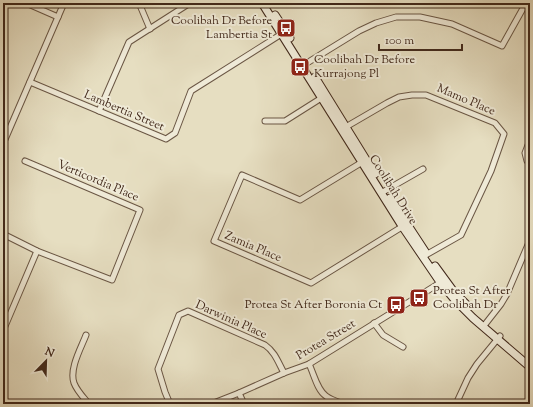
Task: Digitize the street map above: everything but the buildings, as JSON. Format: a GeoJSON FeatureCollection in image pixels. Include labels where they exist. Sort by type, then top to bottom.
{"type":"FeatureCollection","features":[{"type":"Feature","properties":{"kind":"main road","name":"Coolibah Drive"},"geometry":{"type":"LineString","coordinates":[[262,3],[284,33]]}},
{"type":"Feature","properties":{"kind":"main road","name":"Coolibah Drive"},"geometry":{"type":"LineString","coordinates":[[267,3],[284,33],[383,191],[442,281],[484,325],[530,367]]}},
{"type":"Feature","properties":{"kind":"main road","name":"Coolibah Drive"},"geometry":{"type":"LineString","coordinates":[[498,338],[530,361]]}},
{"type":"Feature","properties":{"kind":"street"},"geometry":{"type":"LineString","coordinates":[[26,3],[58,17]]}},
{"type":"Feature","properties":{"kind":"street"},"geometry":{"type":"LineString","coordinates":[[3,144],[64,3]]}},
{"type":"Feature","properties":{"kind":"street"},"geometry":{"type":"LineString","coordinates":[[139,3],[150,28]]}},
{"type":"Feature","properties":{"kind":"street"},"geometry":{"type":"LineString","coordinates":[[99,111],[129,42],[190,3]]}},
{"type":"Feature","properties":{"kind":"street"},"geometry":{"type":"LineString","coordinates":[[304,65],[359,31],[376,23],[396,17],[420,17],[452,24],[502,46],[526,3]]}},
{"type":"Feature","properties":{"kind":"street","name":"Lambertia Street"},"geometry":{"type":"LineString","coordinates":[[30,82],[166,140],[175,133],[191,91],[284,33]]}},
{"type":"Feature","properties":{"kind":"street","name":"Mamo Place"},"geometry":{"type":"LineString","coordinates":[[344,129],[399,97],[426,95],[495,123],[504,134],[491,171],[461,235],[425,256]]}},
{"type":"Feature","properties":{"kind":"street"},"geometry":{"type":"LineString","coordinates":[[265,121],[285,121],[324,97]]}},
{"type":"Feature","properties":{"kind":"street"},"geometry":{"type":"LineString","coordinates":[[530,140],[525,153],[527,161],[530,163]]}},
{"type":"Feature","properties":{"kind":"street","name":"Verticordia Place"},"geometry":{"type":"LineString","coordinates":[[3,234],[38,251],[112,280],[140,210],[25,161]]}},
{"type":"Feature","properties":{"kind":"street","name":"Zamia Place"},"geometry":{"type":"LineString","coordinates":[[365,161],[300,200],[242,175],[214,242],[311,283],[405,225]]}},
{"type":"Feature","properties":{"kind":"street"},"geometry":{"type":"LineString","coordinates":[[383,191],[422,169]]}},
{"type":"Feature","properties":{"kind":"street"},"geometry":{"type":"LineString","coordinates":[[484,325],[507,294],[530,240]]}},
{"type":"Feature","properties":{"kind":"street"},"geometry":{"type":"LineString","coordinates":[[3,331],[38,251]]}},
{"type":"Feature","properties":{"kind":"street","name":"Protea Street"},"geometry":{"type":"LineString","coordinates":[[211,404],[309,364],[442,281]]}},
{"type":"Feature","properties":{"kind":"street","name":"Darwinia Place"},"geometry":{"type":"LineString","coordinates":[[170,404],[158,369],[179,315],[188,311],[265,345],[274,353],[284,373]]}},
{"type":"Feature","properties":{"kind":"street"},"geometry":{"type":"LineString","coordinates":[[374,323],[383,335],[403,347]]}},
{"type":"Feature","properties":{"kind":"street"},"geometry":{"type":"LineString","coordinates":[[86,335],[76,361],[73,376],[74,384],[89,404]]}},
{"type":"Feature","properties":{"kind":"street"},"geometry":{"type":"LineString","coordinates":[[456,404],[470,374],[498,338]]}},
{"type":"Feature","properties":{"kind":"street"},"geometry":{"type":"LineString","coordinates":[[309,364],[323,394],[334,401],[344,404]]}},
{"type":"Feature","properties":{"kind":"street"},"geometry":{"type":"LineString","coordinates":[[240,393],[244,404]]}},
{"type":"Feature","properties":{"kind":"place","name":"Coolibah Dr Before Lambertia St"},"geometry":{"type":"Point","coordinates":[286,28]}},
{"type":"Feature","properties":{"kind":"place","name":"Coolibah Dr Before Kurrajong Pl"},"geometry":{"type":"Point","coordinates":[300,67]}},
{"type":"Feature","properties":{"kind":"place","name":"Protea St After Coolibah Dr"},"geometry":{"type":"Point","coordinates":[419,298]}},
{"type":"Feature","properties":{"kind":"place","name":"Protea St After Boronia Ct"},"geometry":{"type":"Point","coordinates":[396,305]}}]}
